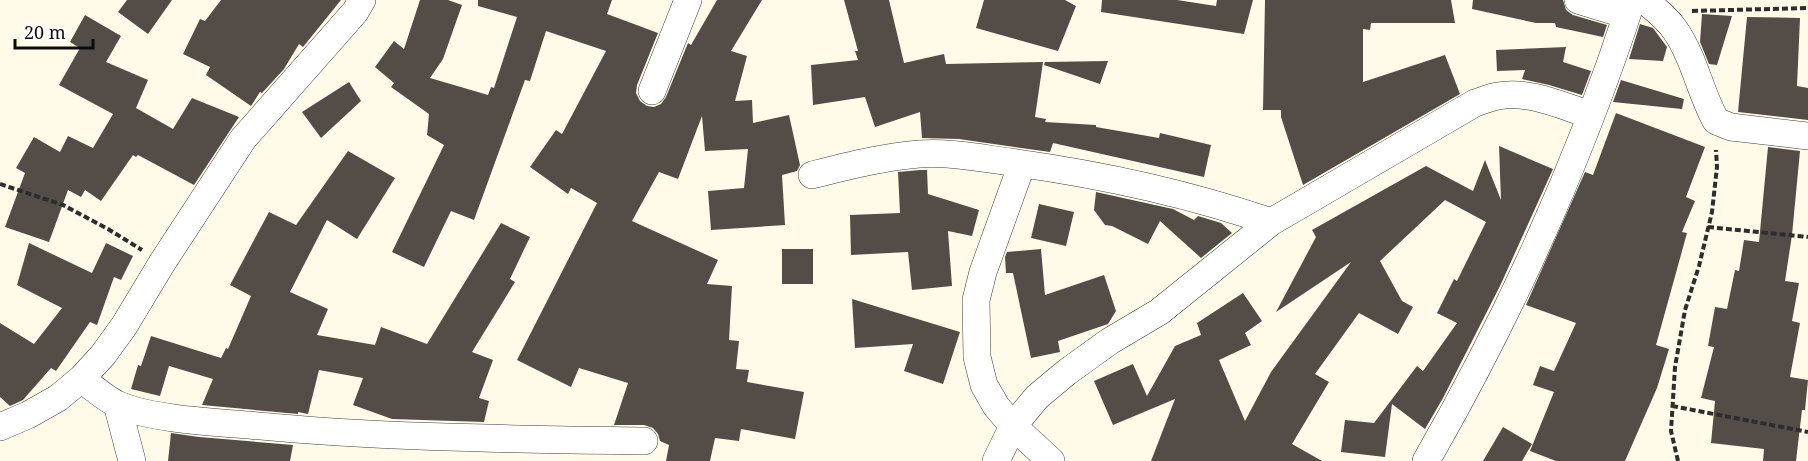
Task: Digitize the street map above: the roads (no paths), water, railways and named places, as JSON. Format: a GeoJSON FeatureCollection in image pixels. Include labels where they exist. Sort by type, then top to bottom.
{"type":"FeatureCollection","features":[{"type":"Feature","properties":{"kind":"street"},"geometry":{"type":"LineString","coordinates":[[0,427],[58,398],[81,379],[103,355],[124,326],[243,139],[355,12],[362,0]]}},
{"type":"Feature","properties":{"kind":"street"},"geometry":{"type":"LineString","coordinates":[[652,91],[688,0]]}},
{"type":"Feature","properties":{"kind":"street"},"geometry":{"type":"LineString","coordinates":[[1578,0],[1641,7],[1676,30],[1716,121],[1731,127],[1808,136]]}},
{"type":"Feature","properties":{"kind":"street"},"geometry":{"type":"LineString","coordinates":[[1426,461],[1465,393],[1505,314],[1553,207],[1609,72],[1641,7]]}},
{"type":"Feature","properties":{"kind":"street"},"geometry":{"type":"LineString","coordinates":[[996,461],[1013,426],[1037,397],[1067,372],[1110,341],[1159,312],[1271,222],[1474,103],[1497,96],[1515,94],[1591,115]]}},
{"type":"Feature","properties":{"kind":"street"},"geometry":{"type":"LineString","coordinates":[[812,175],[852,164],[921,154],[956,155],[1074,173],[1187,197],[1232,208],[1271,222]]}},
{"type":"Feature","properties":{"kind":"street"},"geometry":{"type":"LineString","coordinates":[[1022,164],[982,272],[976,300],[977,357],[984,386],[996,406],[1013,426],[1051,461]]}},
{"type":"Feature","properties":{"kind":"street"},"geometry":{"type":"LineString","coordinates":[[81,379],[117,405],[138,411],[199,421],[299,430],[430,436],[644,441]]}},
{"type":"Feature","properties":{"kind":"street"},"geometry":{"type":"LineString","coordinates":[[117,405],[132,461]]}}]}
